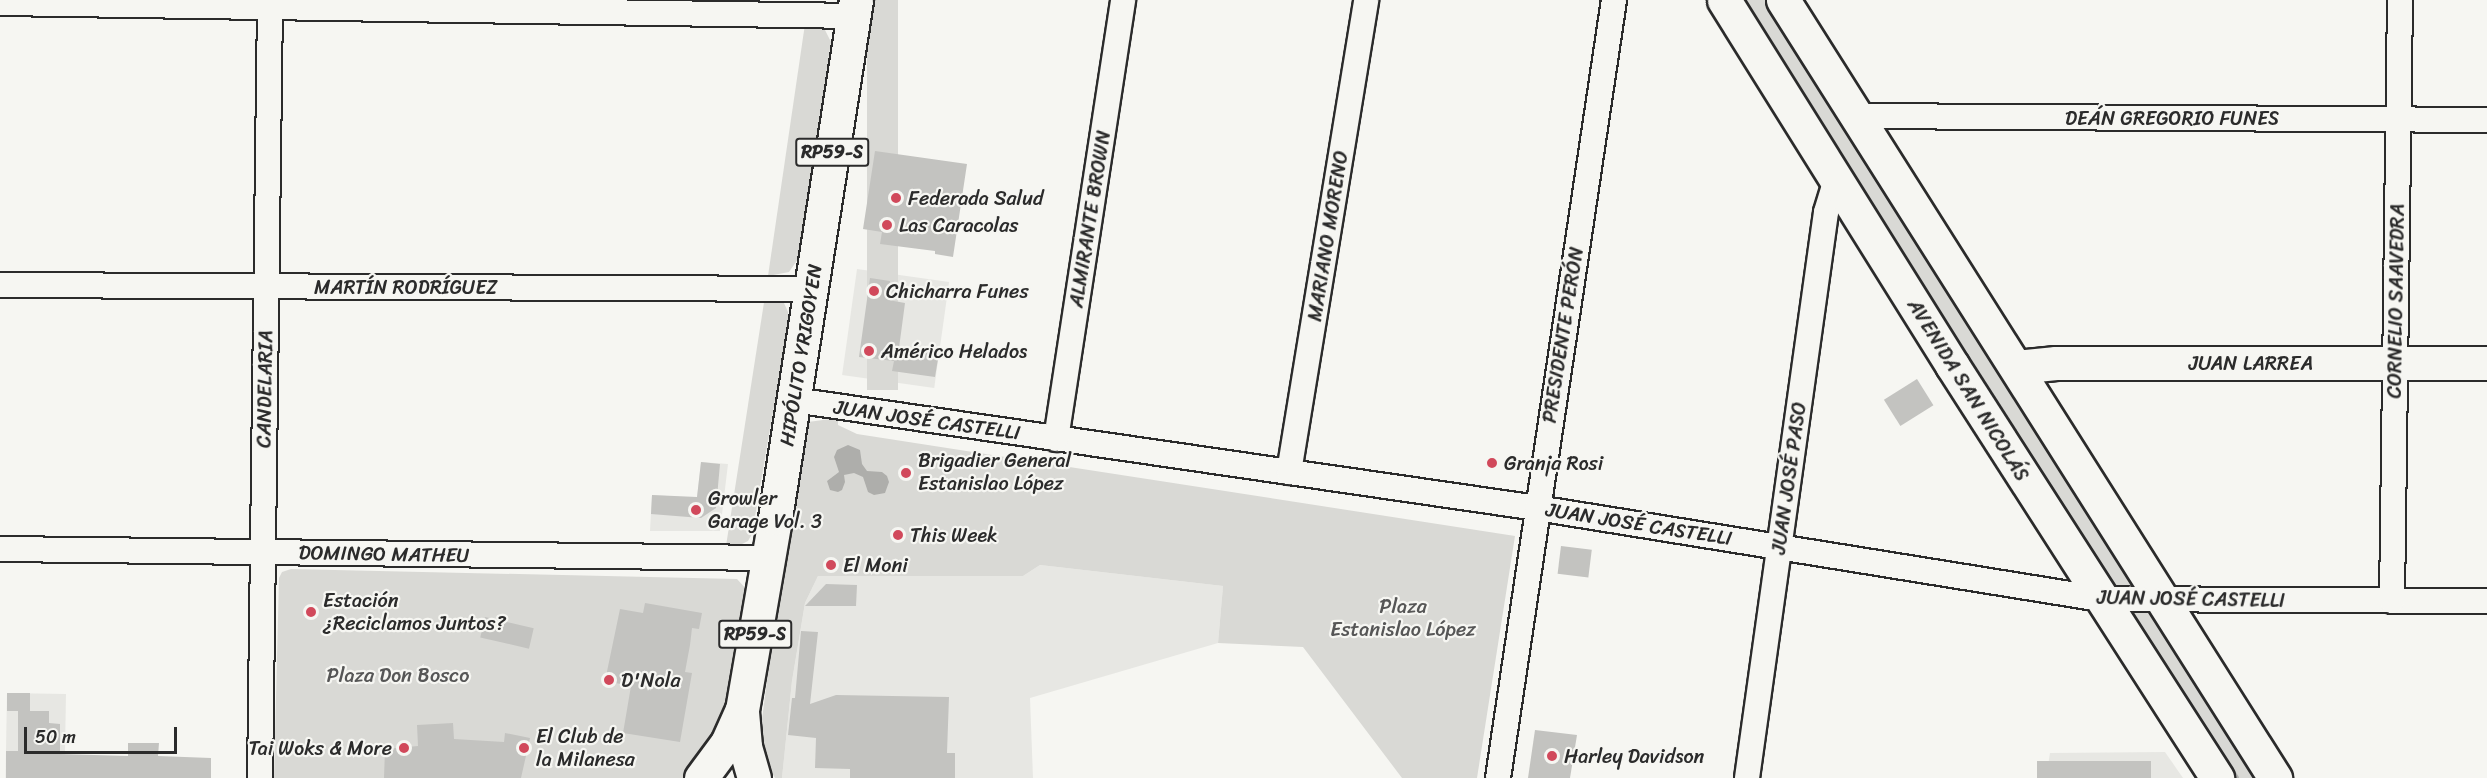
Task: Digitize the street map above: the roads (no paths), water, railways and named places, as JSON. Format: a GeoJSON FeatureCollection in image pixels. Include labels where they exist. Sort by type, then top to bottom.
{"type":"FeatureCollection","features":[{"type":"Feature","properties":{"kind":"street","name":"ALMIRANTE BROWN"},"geometry":{"type":"LineString","coordinates":[[1056,439],[1123,0]]}},
{"type":"Feature","properties":{"kind":"street","name":"MARIANO MORENO"},"geometry":{"type":"LineString","coordinates":[[1289,472],[1366,0]]}},
{"type":"Feature","properties":{"kind":"street","name":"PRESIDENTE PERÓN"},"geometry":{"type":"LineString","coordinates":[[1498,778],[1614,0]]}},
{"type":"Feature","properties":{"kind":"street","name":"AVENIDA SAN NICOLÁS"},"geometry":{"type":"LineString","coordinates":[[1724,0],[2101,599],[2217,778]]}},
{"type":"Feature","properties":{"kind":"street"},"geometry":{"type":"LineString","coordinates":[[1783,0],[2275,778]]}},
{"type":"Feature","properties":{"kind":"street","name":"CORNELIO SAAVEDRA"},"geometry":{"type":"LineString","coordinates":[[2392,602],[2400,0]]}},
{"type":"Feature","properties":{"kind":"street"},"geometry":{"type":"LineString","coordinates":[[0,3],[855,8]]}},
{"type":"Feature","properties":{"kind":"street","name":"CANDELARIA"},"geometry":{"type":"LineString","coordinates":[[260,778],[270,4]]}},
{"type":"Feature","properties":{"kind":"street","name":"HIPÓLITO YRIGOYEN"},"geometry":{"type":"LineString","coordinates":[[754,778],[745,746],[742,710],[794,400],[855,8]]}},
{"type":"Feature","properties":{"kind":"street","name":"DEÁN GREGORIO FUNES"},"geometry":{"type":"LineString","coordinates":[[1857,116],[2487,120]]}},
{"type":"Feature","properties":{"kind":"street","name":"JUAN JOSÉ PASO"},"geometry":{"type":"LineString","coordinates":[[1747,778],[1826,212],[1836,179]]}},
{"type":"Feature","properties":{"kind":"street","name":"MARTÍN RODRÍGUEZ"},"geometry":{"type":"LineString","coordinates":[[0,285],[811,289]]}},
{"type":"Feature","properties":{"kind":"street","name":"JUAN LARREA"},"geometry":{"type":"LineString","coordinates":[[2016,367],[2056,363],[2487,363]]}},
{"type":"Feature","properties":{"kind":"street","name":"JUAN JOSÉ CASTELLI"},"geometry":{"type":"LineString","coordinates":[[794,400],[1537,508],[2101,599],[2487,601]]}},
{"type":"Feature","properties":{"kind":"street","name":"DOMINGO MATHEU"},"geometry":{"type":"LineString","coordinates":[[0,549],[768,558]]}},
{"type":"Feature","properties":{"kind":"street","name":"HIPÓLITO YRIGOYEN"},"geometry":{"type":"LineString","coordinates":[[701,778],[727,743],[742,710]]}},
{"type":"Feature","properties":{"kind":"waterway"},"geometry":{"type":"LineString","coordinates":[[2228,766],[2236,778]]}},
{"type":"Feature","properties":{"kind":"place","name":"Federada Salud"},"geometry":{"type":"Point","coordinates":[896,198]}},
{"type":"Feature","properties":{"kind":"place","name":"Las Caracolas"},"geometry":{"type":"Point","coordinates":[887,225]}},
{"type":"Feature","properties":{"kind":"place","name":"Chicharra Funes"},"geometry":{"type":"Point","coordinates":[874,291]}},
{"type":"Feature","properties":{"kind":"place","name":"Américo Helados"},"geometry":{"type":"Point","coordinates":[869,351]}},
{"type":"Feature","properties":{"kind":"place","name":"Granja Rosi"},"geometry":{"type":"Point","coordinates":[1492,463]}},
{"type":"Feature","properties":{"kind":"place","name":"Brigadier General Estanislao López"},"geometry":{"type":"Point","coordinates":[906,473]}},
{"type":"Feature","properties":{"kind":"place","name":"Growler Garage Vol. 3"},"geometry":{"type":"Point","coordinates":[696,510]}},
{"type":"Feature","properties":{"kind":"place","name":"This Week"},"geometry":{"type":"Point","coordinates":[898,535]}},
{"type":"Feature","properties":{"kind":"place","name":"El Moni"},"geometry":{"type":"Point","coordinates":[831,565]}},
{"type":"Feature","properties":{"kind":"place","name":"Estación ¿Reciclamos Juntos?"},"geometry":{"type":"Point","coordinates":[311,612]}},
{"type":"Feature","properties":{"kind":"place","name":"D'Nola"},"geometry":{"type":"Point","coordinates":[609,680]}},
{"type":"Feature","properties":{"kind":"place","name":"Tai Woks & More"},"geometry":{"type":"Point","coordinates":[404,748]}},
{"type":"Feature","properties":{"kind":"place","name":"El Club de la Milanesa"},"geometry":{"type":"Point","coordinates":[524,748]}},
{"type":"Feature","properties":{"kind":"place","name":"Harley Davidson"},"geometry":{"type":"Point","coordinates":[1552,756]}},
{"type":"Feature","properties":{"kind":"park label","name":"Plaza Estanislao López"},"geometry":{"type":"Point","coordinates":[1403,618]}},
{"type":"Feature","properties":{"kind":"park label","name":"Plaza Don Bosco"},"geometry":{"type":"Point","coordinates":[398,675]}}]}
